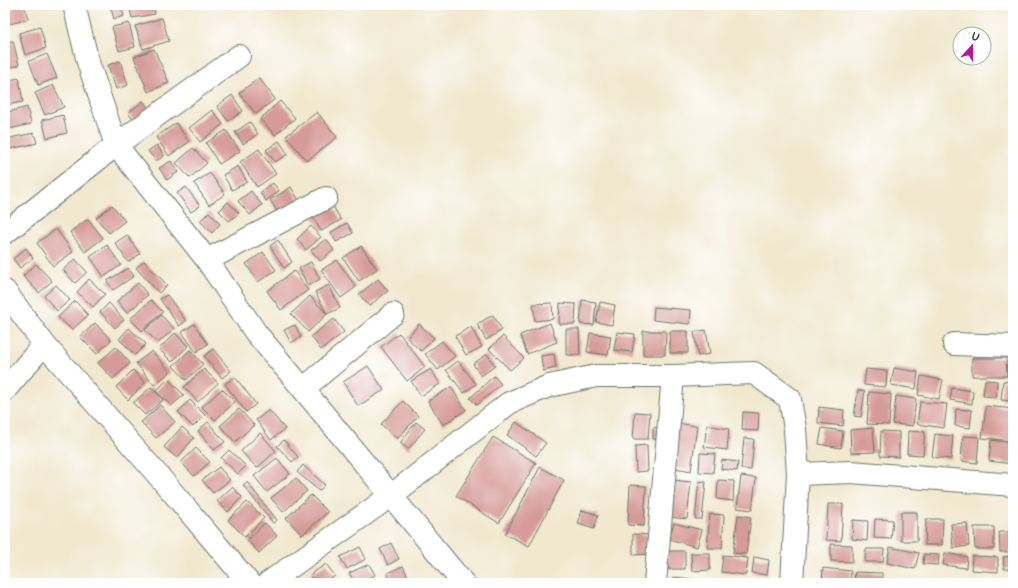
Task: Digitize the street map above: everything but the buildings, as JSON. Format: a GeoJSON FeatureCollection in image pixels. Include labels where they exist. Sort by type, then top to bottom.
{"type":"FeatureCollection","features":[{"type":"Feature","properties":{"kind":"street"},"geometry":{"type":"LineString","coordinates":[[74,5],[88,62],[116,145],[207,260],[256,333],[463,583]]}},
{"type":"Feature","properties":{"kind":"street"},"geometry":{"type":"LineString","coordinates":[[5,233],[116,145],[239,56]]}},
{"type":"Feature","properties":{"kind":"street"},"geometry":{"type":"LineString","coordinates":[[207,260],[326,198]]}},
{"type":"Feature","properties":{"kind":"street"},"geometry":{"type":"LineString","coordinates":[[5,290],[44,344],[249,583]]}},
{"type":"Feature","properties":{"kind":"street"},"geometry":{"type":"LineString","coordinates":[[303,389],[393,314]]}},
{"type":"Feature","properties":{"kind":"street"},"geometry":{"type":"LineString","coordinates":[[5,390],[44,344]]}},
{"type":"Feature","properties":{"kind":"street"},"geometry":{"type":"LineString","coordinates":[[954,344],[1013,346]]}},
{"type":"Feature","properties":{"kind":"street"},"geometry":{"type":"LineString","coordinates":[[268,583],[392,496],[510,404],[550,386],[596,376],[673,376],[754,373],[790,399],[795,430],[798,474],[792,583]]}},
{"type":"Feature","properties":{"kind":"street"},"geometry":{"type":"LineString","coordinates":[[655,583],[673,376]]}},
{"type":"Feature","properties":{"kind":"street"},"geometry":{"type":"LineString","coordinates":[[798,474],[851,472],[1013,485]]}}]}
